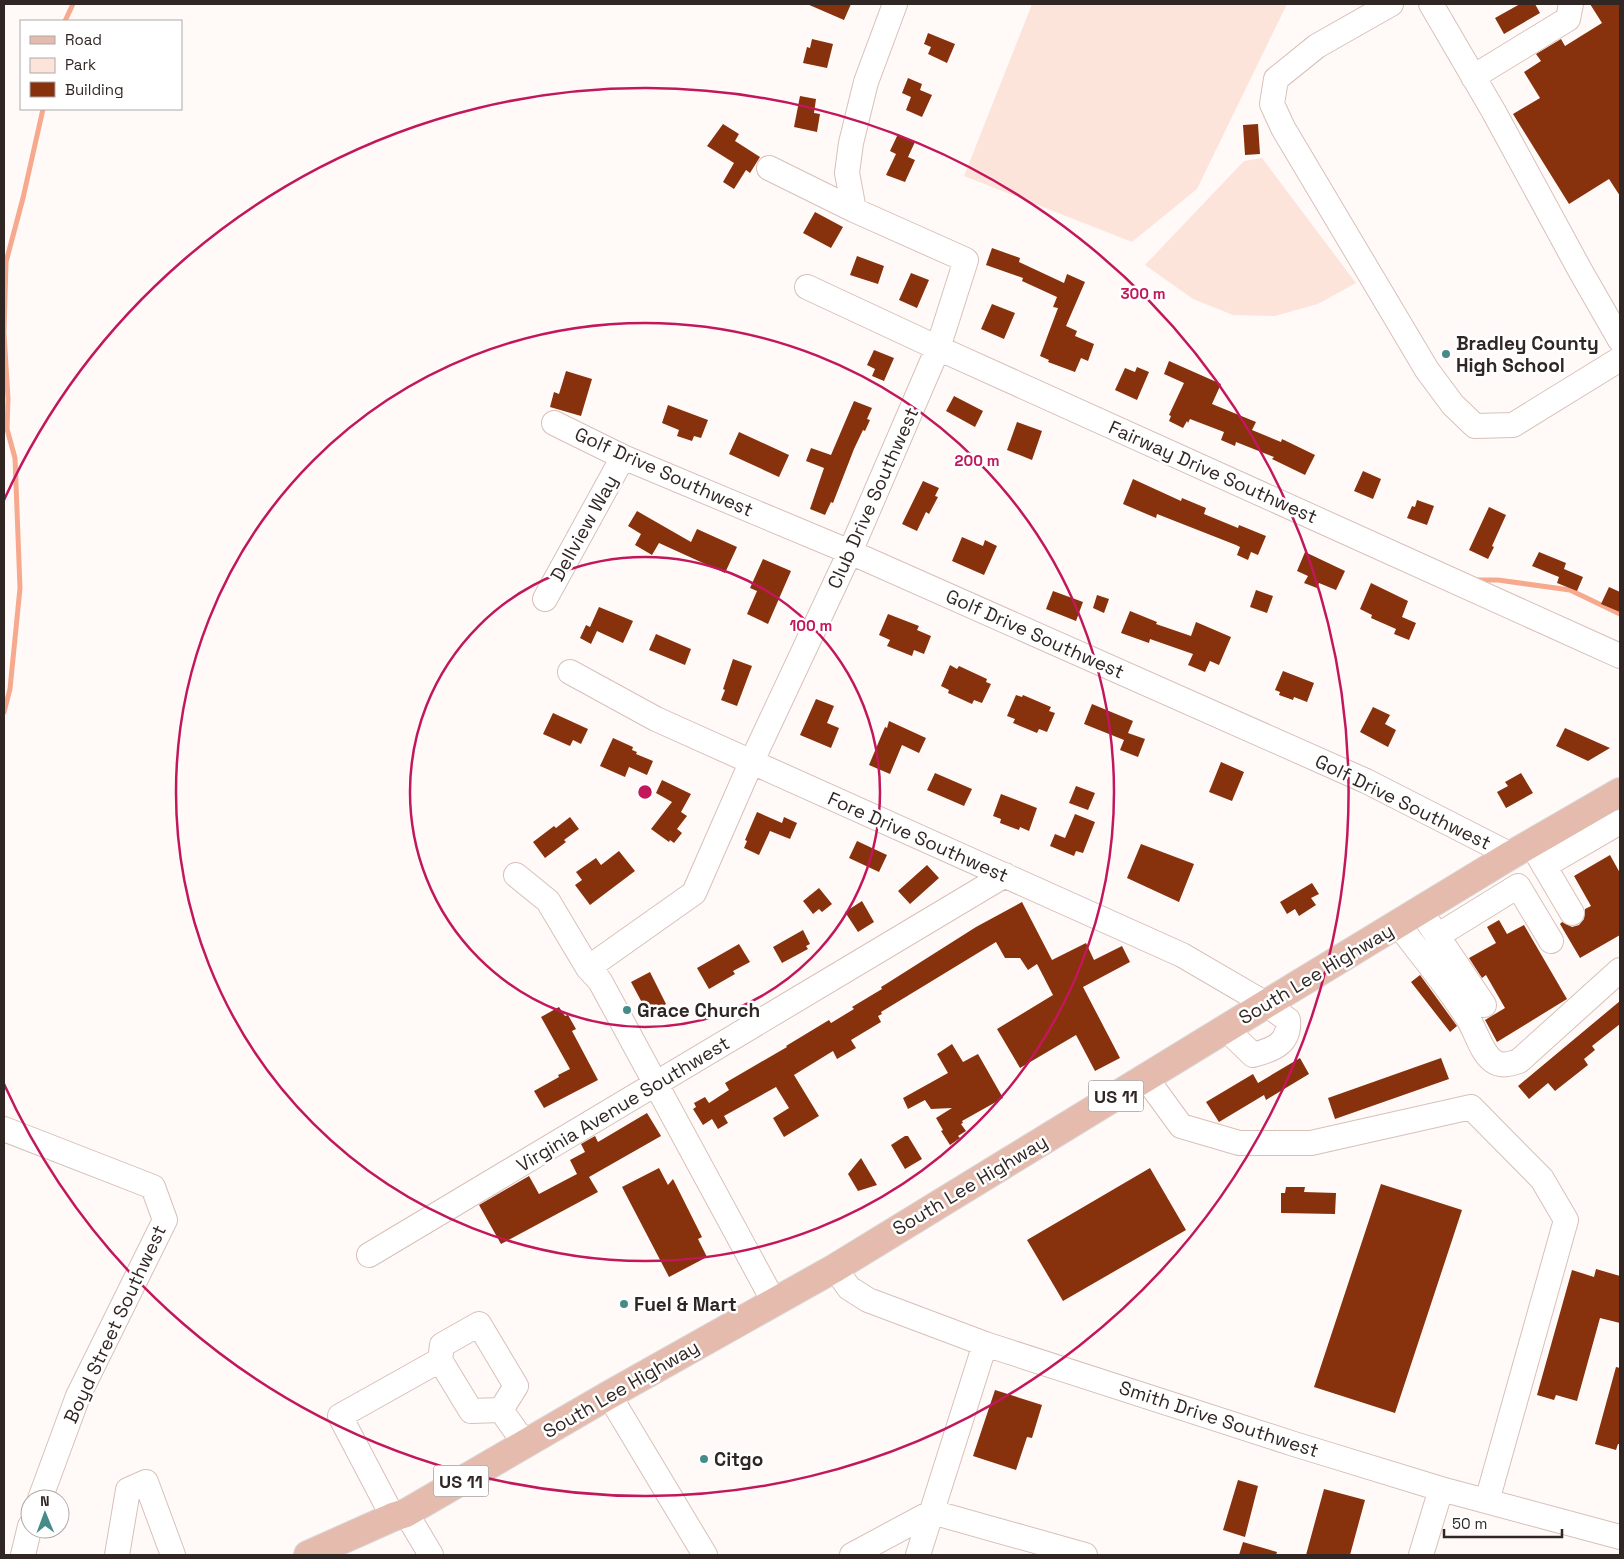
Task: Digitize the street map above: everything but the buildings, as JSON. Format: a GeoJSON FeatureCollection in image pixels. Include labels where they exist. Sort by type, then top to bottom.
{"type":"FeatureCollection","features":[{"type":"Feature","properties":{"kind":"main road","name":"South Lee Highway"},"geometry":{"type":"LineString","coordinates":[[308,1555],[399,1515],[835,1268],[1409,917],[1618,806]]}},
{"type":"Feature","properties":{"kind":"street"},"geometry":{"type":"LineString","coordinates":[[854,210],[847,174],[851,143],[866,82],[896,4]]}},
{"type":"Feature","properties":{"kind":"street"},"geometry":{"type":"LineString","coordinates":[[1391,4],[1317,46],[1276,79],[1272,104],[1283,128],[1305,166],[1427,370],[1453,405],[1475,426],[1514,425],[1620,359]]}},
{"type":"Feature","properties":{"kind":"street"},"geometry":{"type":"LineString","coordinates":[[1432,4],[1580,272],[1620,340]]}},
{"type":"Feature","properties":{"kind":"street"},"geometry":{"type":"LineString","coordinates":[[1473,77],[1568,19],[1571,4]]}},
{"type":"Feature","properties":{"kind":"street","name":"Club Drive Southwest"},"geometry":{"type":"LineString","coordinates":[[588,968],[694,893],[751,763],[850,552],[938,348],[966,260],[854,210],[768,168]]}},
{"type":"Feature","properties":{"kind":"street","name":"Fairway Drive Southwest"},"geometry":{"type":"LineString","coordinates":[[807,287],[1620,656]]}},
{"type":"Feature","properties":{"kind":"street","name":"Golf Drive Southwest"},"geometry":{"type":"LineString","coordinates":[[554,423],[623,457],[850,552],[1366,781],[1522,857]]}},
{"type":"Feature","properties":{"kind":"street","name":"Dellview Way"},"geometry":{"type":"LineString","coordinates":[[545,599],[623,457]]}},
{"type":"Feature","properties":{"kind":"street","name":"Fore Drive Southwest"},"geometry":{"type":"LineString","coordinates":[[570,672],[656,719],[751,763],[1182,955],[1266,1004],[1288,1020],[1289,1031],[1280,1044],[1270,1050],[1253,1055],[1226,1029]]}},
{"type":"Feature","properties":{"kind":"street"},"geometry":{"type":"LineString","coordinates":[[1522,857],[1518,886],[1551,941]]}},
{"type":"Feature","properties":{"kind":"street"},"geometry":{"type":"LineString","coordinates":[[1522,857],[1572,913]]}},
{"type":"Feature","properties":{"kind":"street"},"geometry":{"type":"LineString","coordinates":[[516,875],[548,901],[588,968],[600,981],[774,1302]]}},
{"type":"Feature","properties":{"kind":"street","name":"Virginia Avenue Southwest"},"geometry":{"type":"LineString","coordinates":[[369,1255],[1005,875]]}},
{"type":"Feature","properties":{"kind":"street"},"geometry":{"type":"LineString","coordinates":[[1437,936],[1518,886]]}},
{"type":"Feature","properties":{"kind":"street"},"geometry":{"type":"LineString","coordinates":[[1409,917],[1437,936],[1484,1004]]}},
{"type":"Feature","properties":{"kind":"street"},"geometry":{"type":"LineString","coordinates":[[1409,917],[1485,1051],[1493,1061],[1506,1065],[1519,1061],[1620,970]]}},
{"type":"Feature","properties":{"kind":"street"},"geometry":{"type":"LineString","coordinates":[[1146,1078],[1181,1126],[1238,1143],[1311,1143],[1471,1107],[1542,1179],[1566,1220],[1487,1501]]}},
{"type":"Feature","properties":{"kind":"street","name":"Boyd Street Southwest"},"geometry":{"type":"LineString","coordinates":[[4,1129],[153,1187],[165,1220],[78,1396],[44,1489]]}},
{"type":"Feature","properties":{"kind":"street","name":"Smith Drive Southwest"},"geometry":{"type":"LineString","coordinates":[[835,1268],[849,1288],[868,1300],[985,1344],[1294,1444],[1441,1489],[1620,1537]]}},
{"type":"Feature","properties":{"kind":"street"},"geometry":{"type":"LineString","coordinates":[[479,1324],[516,1386],[502,1410],[471,1411],[440,1360],[442,1345],[479,1324]]}},
{"type":"Feature","properties":{"kind":"street"},"geometry":{"type":"LineString","coordinates":[[918,1555],[985,1344]]}},
{"type":"Feature","properties":{"kind":"street"},"geometry":{"type":"LineString","coordinates":[[431,1555],[399,1515],[340,1416],[440,1360]]}},
{"type":"Feature","properties":{"kind":"street"},"geometry":{"type":"LineString","coordinates":[[609,1395],[705,1555]]}},
{"type":"Feature","properties":{"kind":"street"},"geometry":{"type":"LineString","coordinates":[[502,1410],[524,1444]]}},
{"type":"Feature","properties":{"kind":"street"},"geometry":{"type":"LineString","coordinates":[[117,1555],[128,1490],[146,1482],[173,1555]]}},
{"type":"Feature","properties":{"kind":"street"},"geometry":{"type":"LineString","coordinates":[[1421,1555],[1441,1489]]}},
{"type":"Feature","properties":{"kind":"street"},"geometry":{"type":"LineString","coordinates":[[852,1555],[932,1512],[1049,1550],[1085,1555]]}},
{"type":"Feature","properties":{"kind":"street"},"geometry":{"type":"LineString","coordinates":[[23,1555],[27,1539]]}},
{"type":"Feature","properties":{"kind":"green space"},"geometry":{"type":"Polygon","coordinates":[[[1032,4],[1287,4],[1197,189],[1132,242],[964,176],[1032,4]]]}},
{"type":"Feature","properties":{"kind":"green space"},"geometry":{"type":"Polygon","coordinates":[[[1262,158],[1356,283],[1318,304],[1275,316],[1233,315],[1193,299],[1145,265],[1244,161],[1262,158]]]}},
{"type":"Feature","properties":{"kind":"waterway"},"geometry":{"type":"LineString","coordinates":[[65,20],[73,4]]}},
{"type":"Feature","properties":{"kind":"waterway"},"geometry":{"type":"LineString","coordinates":[[4,712],[10,689],[20,588],[15,458],[7,429],[8,399],[4,333],[6,262],[43,110]]}},
{"type":"Feature","properties":{"kind":"waterway"},"geometry":{"type":"LineString","coordinates":[[1474,580],[1498,580],[1570,590],[1620,614]]}},
{"type":"Feature","properties":{"kind":"place","name":"Bradley County High School"},"geometry":{"type":"Point","coordinates":[1446,354]}},
{"type":"Feature","properties":{"kind":"place","name":"Grace Church"},"geometry":{"type":"Point","coordinates":[627,1010]}},
{"type":"Feature","properties":{"kind":"place","name":"Fuel & Mart"},"geometry":{"type":"Point","coordinates":[624,1304]}},
{"type":"Feature","properties":{"kind":"place","name":"Citgo"},"geometry":{"type":"Point","coordinates":[704,1459]}}]}
